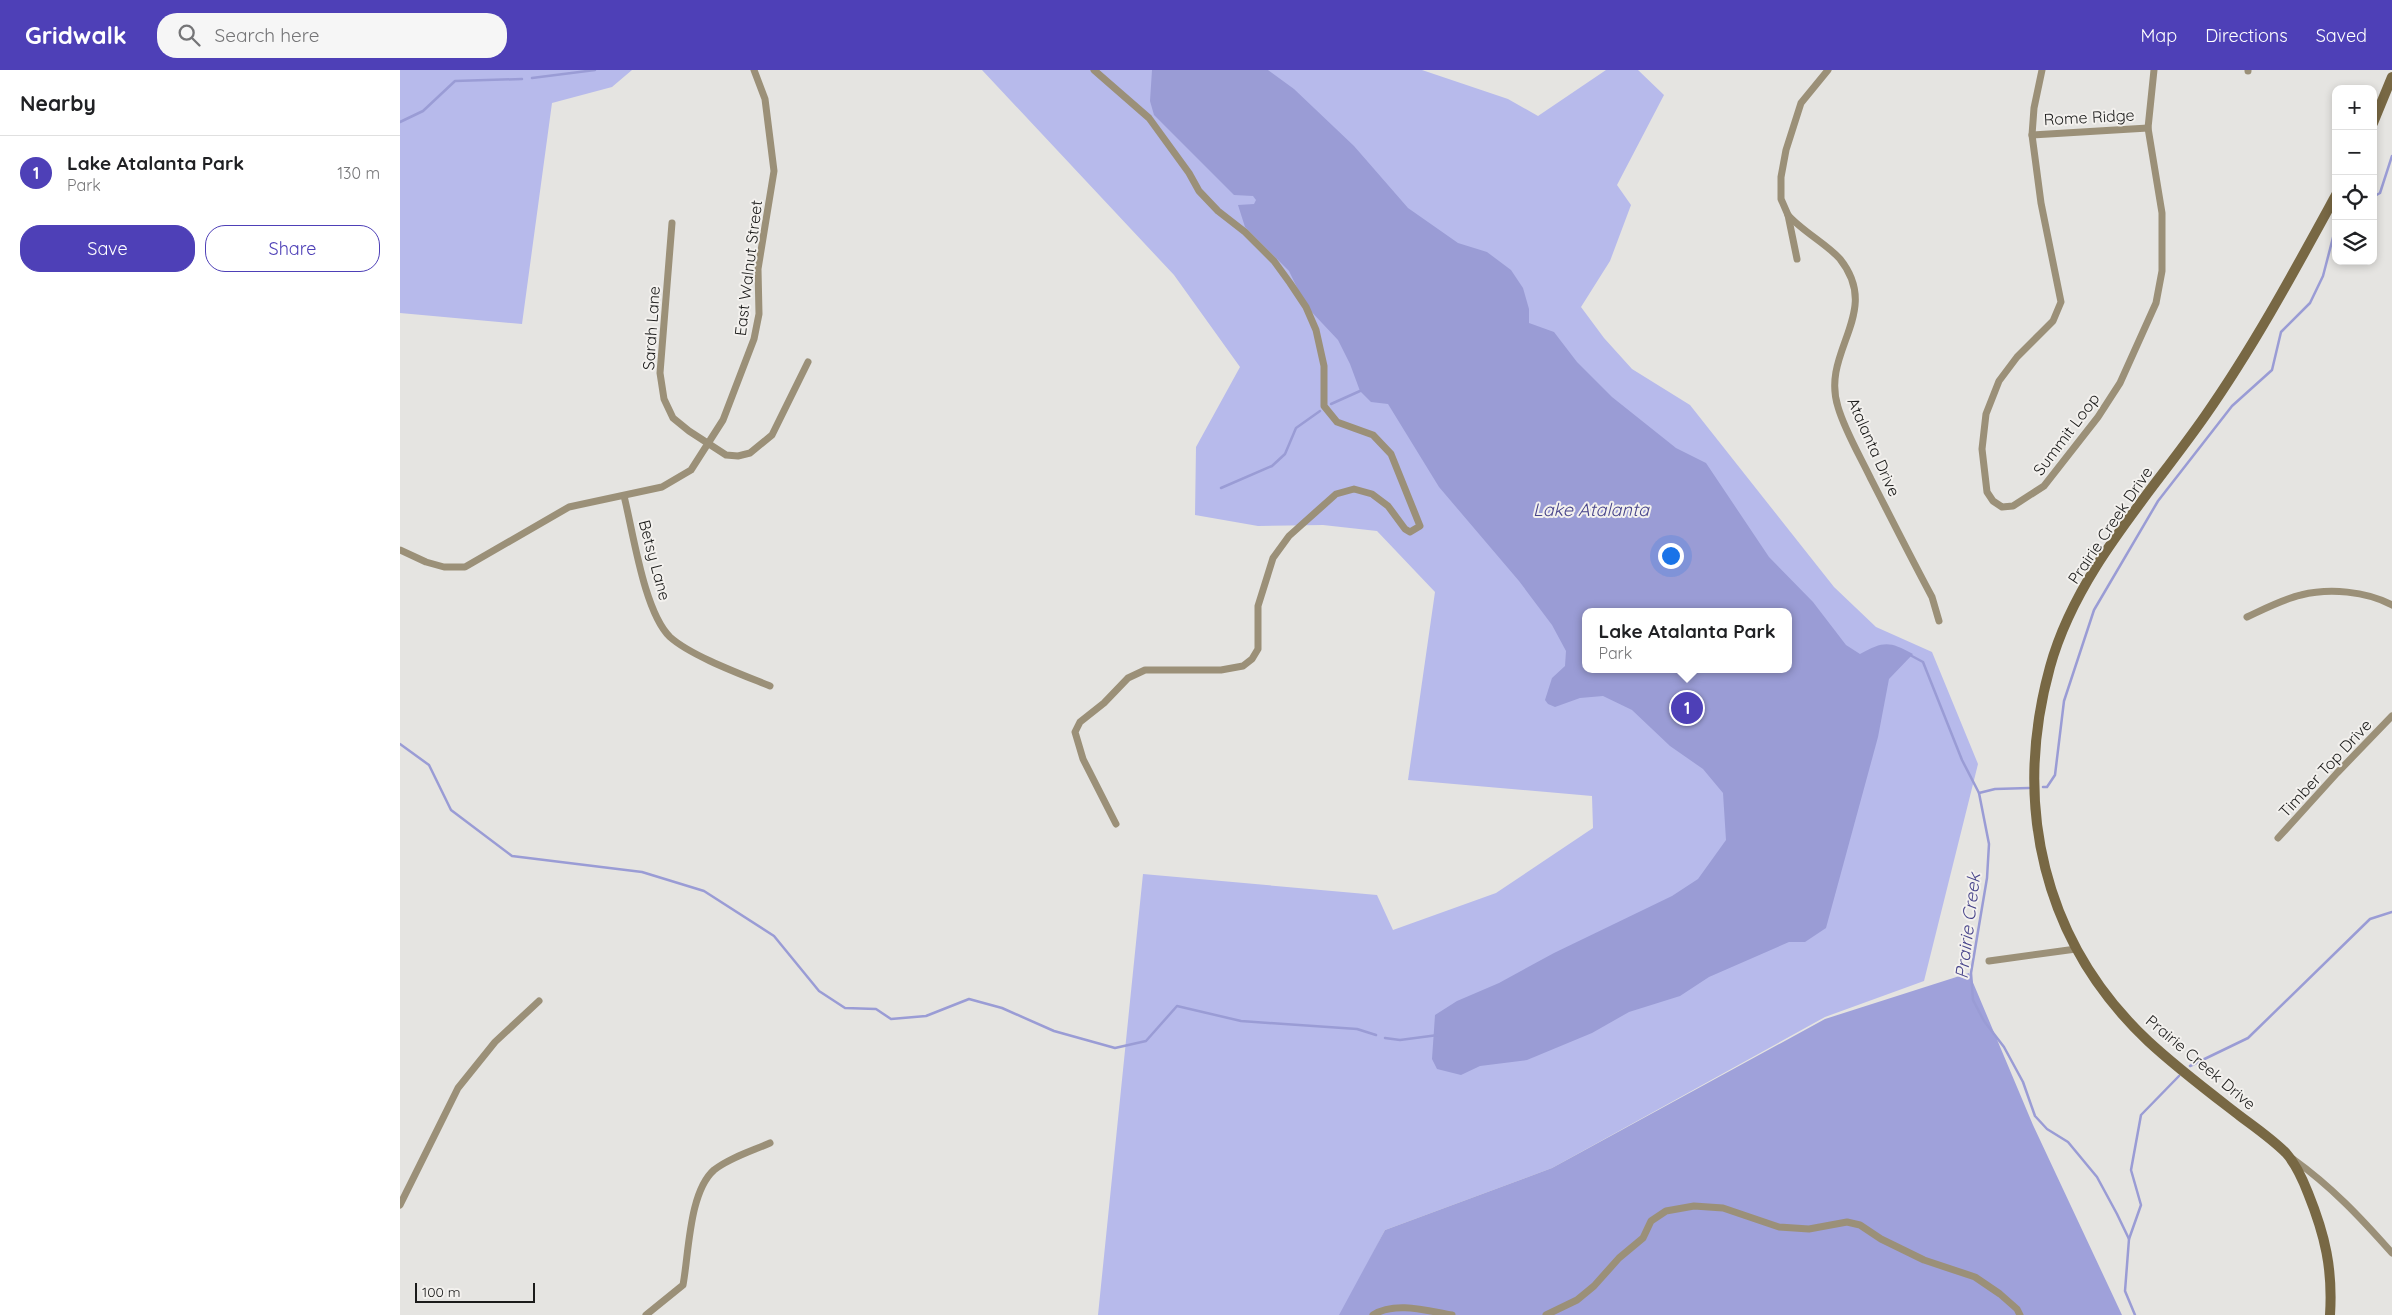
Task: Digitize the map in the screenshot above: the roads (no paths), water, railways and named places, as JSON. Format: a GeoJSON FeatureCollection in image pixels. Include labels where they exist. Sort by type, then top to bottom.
{"type":"FeatureCollection","features":[{"type":"Feature","properties":{"kind":"main road"},"geometry":{"type":"LineString","coordinates":[[2377,113],[2392,77]]}},
{"type":"Feature","properties":{"kind":"main road","name":"Prairie Creek Drive"},"geometry":{"type":"LineString","coordinates":[[2330,1315],[2329,1253],[2320,1223],[2304,1183],[2288,1156],[2149,1042],[2116,1008],[2086,968],[2062,922],[2046,875],[2036,827],[2035,761],[2040,709],[2050,664],[2063,630],[2086,584],[2114,540],[2233,376],[2332,202]]}},
{"type":"Feature","properties":{"kind":"street","name":"East Walnut Street"},"geometry":{"type":"LineString","coordinates":[[400,550],[426,562],[444,567],[465,567],[569,507],[662,487],[691,470],[723,420],[754,339],[759,314],[758,269],[774,171],[765,100],[754,70]]}},
{"type":"Feature","properties":{"kind":"street"},"geometry":{"type":"LineString","coordinates":[[1094,70],[1149,118],[1189,173],[1199,191],[1218,212],[1245,232],[1268,255],[1290,283],[1306,307],[1316,330],[1324,366],[1324,406],[1336,422],[1373,435],[1391,454],[1420,526],[1410,532],[1405,529],[1388,506],[1372,494],[1354,489],[1336,494],[1289,536],[1273,558],[1258,606],[1258,649],[1252,659],[1243,666],[1221,670],[1145,670],[1128,678],[1104,703],[1080,722],[1075,732],[1083,759],[1116,824]]}},
{"type":"Feature","properties":{"kind":"street"},"geometry":{"type":"LineString","coordinates":[[1797,259],[1788,215],[1781,198],[1781,178],[1786,150],[1801,103],[1828,70]]}},
{"type":"Feature","properties":{"kind":"street","name":"Summit Loop"},"geometry":{"type":"LineString","coordinates":[[2042,70],[2034,108],[2032,135],[2041,203],[2061,302],[2053,321],[2017,357],[1999,381],[1986,414],[1982,449],[1987,492],[1993,501],[2002,506],[2013,506],[2044,486],[2098,417],[2120,383],[2156,303],[2162,270],[2162,213],[2148,128],[2154,70]]}},
{"type":"Feature","properties":{"kind":"street","name":"Rome Ridge"},"geometry":{"type":"LineString","coordinates":[[2032,135],[2148,128]]}},
{"type":"Feature","properties":{"kind":"street","name":"Atalanta Drive"},"geometry":{"type":"LineString","coordinates":[[1788,215],[1798,226],[1839,259],[1854,286],[1856,300],[1854,318],[1837,362],[1834,387],[1838,407],[1867,470],[1932,597],[1939,621]]}},
{"type":"Feature","properties":{"kind":"street","name":"Sarah Lane"},"geometry":{"type":"LineString","coordinates":[[672,223],[660,373],[664,399],[674,418],[726,455],[738,456],[750,453],[772,435],[808,362]]}},
{"type":"Feature","properties":{"kind":"street","name":"Betsy Lane"},"geometry":{"type":"LineString","coordinates":[[624,496],[644,584],[658,620],[670,636],[687,648],[770,686]]}},
{"type":"Feature","properties":{"kind":"street"},"geometry":{"type":"LineString","coordinates":[[2247,617],[2300,595],[2316,592],[2357,593],[2392,605]]}},
{"type":"Feature","properties":{"kind":"street","name":"Timber Top Drive"},"geometry":{"type":"LineString","coordinates":[[2278,838],[2392,716]]}},
{"type":"Feature","properties":{"kind":"street"},"geometry":{"type":"LineString","coordinates":[[1990,961],[2076,949]]}},
{"type":"Feature","properties":{"kind":"street"},"geometry":{"type":"LineString","coordinates":[[400,1205],[458,1088],[495,1042],[539,1001]]}},
{"type":"Feature","properties":{"kind":"street"},"geometry":{"type":"LineString","coordinates":[[646,1315],[683,1285],[694,1206],[702,1184],[714,1170],[770,1143]]}},
{"type":"Feature","properties":{"kind":"street"},"geometry":{"type":"LineString","coordinates":[[2288,1156],[2324,1181],[2392,1253]]}},
{"type":"Feature","properties":{"kind":"street"},"geometry":{"type":"LineString","coordinates":[[1546,1315],[1577,1300],[1594,1286],[1619,1258],[1643,1238],[1651,1221],[1666,1211],[1694,1206],[1723,1208],[1779,1227],[1809,1229],[1847,1222],[1860,1225],[1881,1239],[1924,1260],[1975,1277],[2000,1294],[2017,1309],[2020,1315]]}},
{"type":"Feature","properties":{"kind":"street"},"geometry":{"type":"LineString","coordinates":[[1373,1315],[1382,1310],[1400,1308],[1452,1315]]}},
{"type":"Feature","properties":{"kind":"water","name":"Lake Atalanta"},"geometry":{"type":"Polygon","coordinates":[[[1152,70],[1268,70],[1294,89],[1354,146],[1408,208],[1458,243],[1487,252],[1511,270],[1523,288],[1529,309],[1529,323],[1554,332],[1577,362],[1612,397],[1676,448],[1706,463],[1769,557],[1813,602],[1846,645],[1860,654],[1886,644],[1913,654],[1889,679],[1878,737],[1826,928],[1805,942],[1789,942],[1709,977],[1680,996],[1629,1012],[1592,1033],[1527,1060],[1480,1066],[1461,1075],[1437,1069],[1432,1059],[1435,1015],[1457,1001],[1499,983],[1554,953],[1672,896],[1698,879],[1726,840],[1723,793],[1703,769],[1670,746],[1632,710],[1603,696],[1580,698],[1555,707],[1548,704],[1545,700],[1552,678],[1565,666],[1566,651],[1552,625],[1519,581],[1439,487],[1388,404],[1371,402],[1360,391],[1350,364],[1338,340],[1306,306],[1289,271],[1245,227],[1238,205],[1254,204],[1256,200],[1253,196],[1234,195],[1154,115],[1150,101],[1152,70]]]}},
{"type":"Feature","properties":{"kind":"waterway"},"geometry":{"type":"LineString","coordinates":[[532,78],[595,70]]}},
{"type":"Feature","properties":{"kind":"waterway"},"geometry":{"type":"LineString","coordinates":[[400,122],[423,111],[455,81],[522,79]]}},
{"type":"Feature","properties":{"kind":"waterway"},"geometry":{"type":"LineString","coordinates":[[2377,195],[2380,193],[2392,156]]}},
{"type":"Feature","properties":{"kind":"waterway"},"geometry":{"type":"LineString","coordinates":[[2043,787],[2047,787],[2055,775],[2064,701],[2094,610],[2158,501],[2232,406],[2272,370],[2281,332],[2310,303],[2323,276],[2332,241]]}},
{"type":"Feature","properties":{"kind":"waterway"},"geometry":{"type":"LineString","coordinates":[[1331,404],[1360,391]]}},
{"type":"Feature","properties":{"kind":"waterway"},"geometry":{"type":"LineString","coordinates":[[1221,488],[1272,466],[1285,454],[1296,428],[1320,411]]}},
{"type":"Feature","properties":{"kind":"waterway","name":"Prairie Creek"},"geometry":{"type":"LineString","coordinates":[[1910,655],[1923,662],[1962,760],[1979,793],[1989,844],[1987,878],[1971,973],[1973,1000],[1984,1021],[2004,1047],[2023,1082],[2035,1116],[2047,1129],[2068,1142],[2097,1177],[2117,1214],[2129,1239],[2125,1291],[2135,1315]]}},
{"type":"Feature","properties":{"kind":"waterway"},"geometry":{"type":"LineString","coordinates":[[400,744],[429,765],[451,810],[512,856],[642,872],[704,891],[774,936],[819,991],[845,1008],[876,1009],[891,1019],[926,1016],[969,999],[1002,1008],[1054,1031],[1115,1048],[1146,1041],[1177,1006],[1241,1021],[1357,1029],[1376,1035]]}},
{"type":"Feature","properties":{"kind":"waterway"},"geometry":{"type":"LineString","coordinates":[[1979,793],[1995,789],[2029,788]]}},
{"type":"Feature","properties":{"kind":"waterway"},"geometry":{"type":"LineString","coordinates":[[2190,1066],[2248,1038],[2370,919],[2392,912]]}},
{"type":"Feature","properties":{"kind":"waterway"},"geometry":{"type":"LineString","coordinates":[[1385,1038],[1400,1040],[1438,1035]]}},
{"type":"Feature","properties":{"kind":"waterway"},"geometry":{"type":"LineString","coordinates":[[2129,1239],[2141,1205],[2131,1170],[2141,1115],[2179,1076]]}},
{"type":"Feature","properties":{"kind":"place","name":"Lake Atalanta Park"},"geometry":{"type":"Point","coordinates":[1687,708]}}]}
